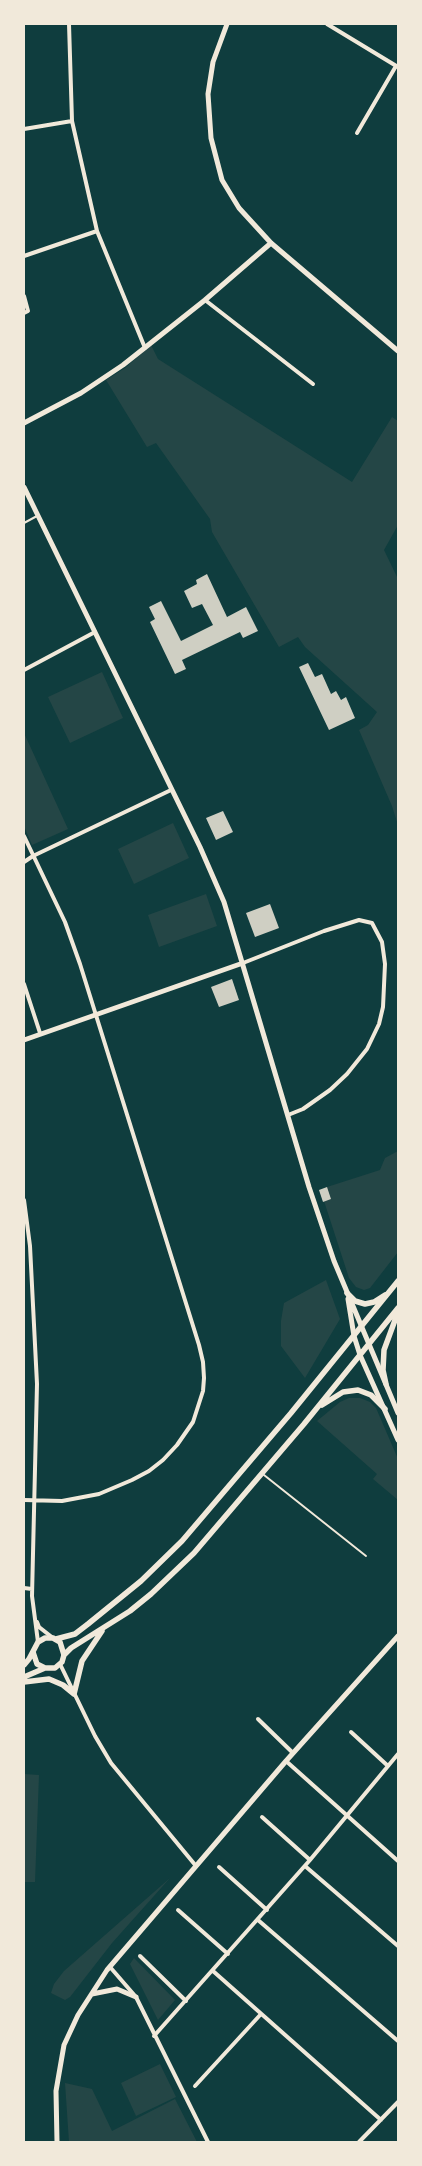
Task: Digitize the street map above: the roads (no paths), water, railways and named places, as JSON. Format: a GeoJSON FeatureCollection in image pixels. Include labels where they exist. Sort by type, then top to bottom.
{"type":"FeatureCollection","features":[{"type":"Feature","properties":{"kind":"main road"},"geometry":{"type":"LineString","coordinates":[[24,1665],[38,1642],[45,1638],[55,1639],[75,1634],[141,1581],[182,1541],[291,1413],[398,1281]]}},
{"type":"Feature","properties":{"kind":"main road"},"geometry":{"type":"LineString","coordinates":[[347,1293],[356,1301],[365,1304],[374,1302],[389,1293]]}},
{"type":"Feature","properties":{"kind":"main road"},"geometry":{"type":"LineString","coordinates":[[33,1652],[37,1664],[45,1668],[50,1669],[60,1664],[64,1655],[72,1648],[130,1611],[174,1574],[262,1473],[398,1309]]}},
{"type":"Feature","properties":{"kind":"main road"},"geometry":{"type":"LineString","coordinates":[[386,1384],[383,1370],[384,1350],[398,1309]]}},
{"type":"Feature","properties":{"kind":"main road"},"geometry":{"type":"LineString","coordinates":[[316,1409],[339,1394],[352,1390],[371,1395],[385,1409]]}},
{"type":"Feature","properties":{"kind":"main road"},"geometry":{"type":"LineString","coordinates":[[24,1682],[49,1679],[63,1685],[74,1694],[82,1661],[105,1628]]}},
{"type":"Feature","properties":{"kind":"main road"},"geometry":{"type":"LineString","coordinates":[[55,1639],[63,1646],[64,1655]]}},
{"type":"Feature","properties":{"kind":"main road"},"geometry":{"type":"LineString","coordinates":[[24,1677],[45,1668]]}},
{"type":"Feature","properties":{"kind":"street"},"geometry":{"type":"LineString","coordinates":[[69,24],[72,120],[97,231],[145,348]]}},
{"type":"Feature","properties":{"kind":"street"},"geometry":{"type":"LineString","coordinates":[[327,24],[397,66],[357,133]]}},
{"type":"Feature","properties":{"kind":"street"},"geometry":{"type":"LineString","coordinates":[[227,25],[209,78],[208,94],[211,138],[222,180],[251,224],[271,244],[398,350]]}},
{"type":"Feature","properties":{"kind":"street"},"geometry":{"type":"LineString","coordinates":[[24,129],[72,120]]}},
{"type":"Feature","properties":{"kind":"street"},"geometry":{"type":"LineString","coordinates":[[24,256],[97,231]]}},
{"type":"Feature","properties":{"kind":"street"},"geometry":{"type":"LineString","coordinates":[[24,423],[81,394],[145,348],[271,244]]}},
{"type":"Feature","properties":{"kind":"street"},"geometry":{"type":"LineString","coordinates":[[24,296],[28,311],[24,313]]}},
{"type":"Feature","properties":{"kind":"street"},"geometry":{"type":"LineString","coordinates":[[204,300],[312,384]]}},
{"type":"Feature","properties":{"kind":"street"},"geometry":{"type":"LineString","coordinates":[[24,487],[213,874],[243,963],[310,1187],[347,1293],[398,1413]]}},
{"type":"Feature","properties":{"kind":"street"},"geometry":{"type":"LineString","coordinates":[[24,670],[95,632]]}},
{"type":"Feature","properties":{"kind":"street"},"geometry":{"type":"LineString","coordinates":[[24,862],[171,790]]}},
{"type":"Feature","properties":{"kind":"street"},"geometry":{"type":"LineString","coordinates":[[24,836],[65,922],[97,1014],[203,1362],[203,1390],[193,1422],[186,1435],[163,1460],[132,1480],[99,1494],[62,1501],[24,1500]]}},
{"type":"Feature","properties":{"kind":"street"},"geometry":{"type":"LineString","coordinates":[[24,1040],[243,963],[324,931],[359,920],[372,923],[377,929],[382,942],[385,964],[383,1007],[379,1024],[367,1049],[347,1074],[330,1090],[303,1109],[288,1116]]}},
{"type":"Feature","properties":{"kind":"street"},"geometry":{"type":"LineString","coordinates":[[24,984],[40,1033]]}},
{"type":"Feature","properties":{"kind":"street"},"geometry":{"type":"LineString","coordinates":[[24,1200],[30,1246],[37,1384],[32,1588],[38,1642]]}},
{"type":"Feature","properties":{"kind":"street"},"geometry":{"type":"LineString","coordinates":[[347,1293],[354,1336],[360,1355],[398,1440]]}},
{"type":"Feature","properties":{"kind":"street"},"geometry":{"type":"LineString","coordinates":[[24,1588],[32,1588]]}},
{"type":"Feature","properties":{"kind":"street"},"geometry":{"type":"LineString","coordinates":[[34,1618],[39,1627],[55,1639]]}},
{"type":"Feature","properties":{"kind":"street"},"geometry":{"type":"LineString","coordinates":[[57,2142],[55,2107],[60,2061],[69,2032],[110,1966],[286,1761],[398,1636]]}},
{"type":"Feature","properties":{"kind":"street"},"geometry":{"type":"LineString","coordinates":[[60,1664],[94,1736],[111,1763],[196,1866]]}},
{"type":"Feature","properties":{"kind":"street"},"geometry":{"type":"LineString","coordinates":[[258,1719],[293,1753]]}},
{"type":"Feature","properties":{"kind":"street"},"geometry":{"type":"LineString","coordinates":[[351,1732],[388,1766]]}},
{"type":"Feature","properties":{"kind":"street"},"geometry":{"type":"LineString","coordinates":[[154,2036],[305,1866],[398,1754]]}},
{"type":"Feature","properties":{"kind":"street"},"geometry":{"type":"LineString","coordinates":[[286,1761],[398,1861]]}},
{"type":"Feature","properties":{"kind":"street"},"geometry":{"type":"LineString","coordinates":[[262,1817],[310,1860]]}},
{"type":"Feature","properties":{"kind":"street"},"geometry":{"type":"LineString","coordinates":[[305,1866],[398,1946]]}},
{"type":"Feature","properties":{"kind":"street"},"geometry":{"type":"LineString","coordinates":[[219,1867],[266,1910]]}},
{"type":"Feature","properties":{"kind":"street"},"geometry":{"type":"LineString","coordinates":[[178,1910],[228,1954]]}},
{"type":"Feature","properties":{"kind":"street"},"geometry":{"type":"LineString","coordinates":[[258,1920],[398,2041]]}},
{"type":"Feature","properties":{"kind":"street"},"geometry":{"type":"LineString","coordinates":[[140,1956],[186,2001]]}},
{"type":"Feature","properties":{"kind":"street"},"geometry":{"type":"LineString","coordinates":[[110,1966],[136,1997],[208,2142]]}},
{"type":"Feature","properties":{"kind":"street"},"geometry":{"type":"LineString","coordinates":[[213,1970],[381,2120]]}},
{"type":"Feature","properties":{"kind":"street"},"geometry":{"type":"LineString","coordinates":[[92,1994],[117,1989],[136,1997]]}},
{"type":"Feature","properties":{"kind":"street"},"geometry":{"type":"LineString","coordinates":[[195,2086],[261,2014]]}},
{"type":"Feature","properties":{"kind":"street"},"geometry":{"type":"LineString","coordinates":[[359,2142],[398,2102]]}},
{"type":"Feature","properties":{"kind":"lane"},"geometry":{"type":"LineString","coordinates":[[24,523],[38,515]]}},
{"type":"Feature","properties":{"kind":"lane"},"geometry":{"type":"LineString","coordinates":[[262,1473],[366,1556]]}}]}
